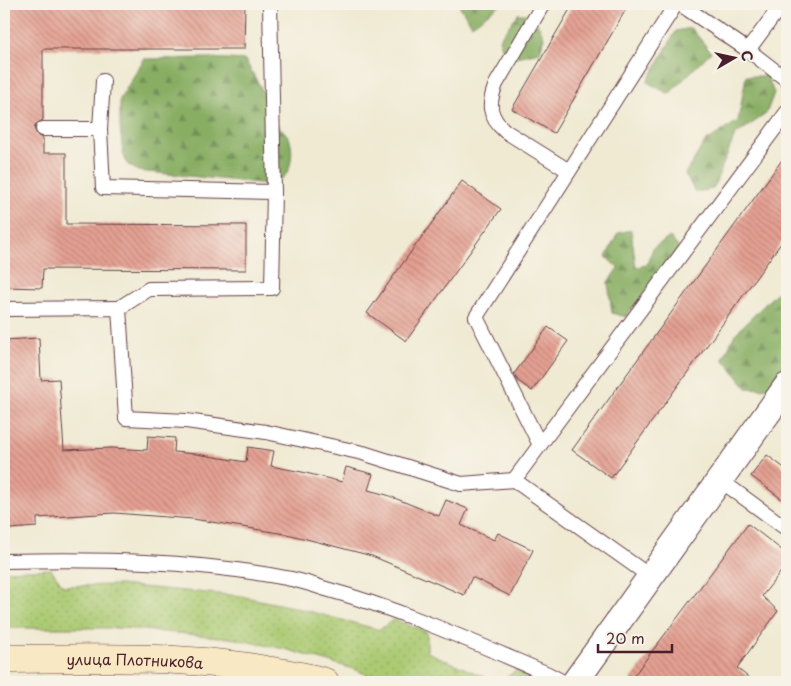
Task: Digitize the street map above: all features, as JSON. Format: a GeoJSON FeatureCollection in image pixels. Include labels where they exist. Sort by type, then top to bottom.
{"type":"FeatureCollection","features":[{"type":"Feature","properties":{"kind":"main road","name":"улица Плотникова"},"geometry":{"type":"LineString","coordinates":[[4,659],[124,659],[226,663],[311,677],[325,682]]}},
{"type":"Feature","properties":{"kind":"street"},"geometry":{"type":"LineString","coordinates":[[575,682],[787,386]]}},
{"type":"Feature","properties":{"kind":"lane"},"geometry":{"type":"LineString","coordinates":[[4,309],[119,308],[149,289],[272,288],[274,192],[270,4]]}},
{"type":"Feature","properties":{"kind":"lane"},"geometry":{"type":"LineString","coordinates":[[543,4],[496,84],[490,97],[490,111],[496,123],[505,131],[569,171]]}},
{"type":"Feature","properties":{"kind":"lane"},"geometry":{"type":"LineString","coordinates":[[540,445],[476,317],[676,4]]}},
{"type":"Feature","properties":{"kind":"lane"},"geometry":{"type":"LineString","coordinates":[[680,4],[748,50],[787,80]]}},
{"type":"Feature","properties":{"kind":"lane"},"geometry":{"type":"LineString","coordinates":[[748,50],[782,4]]}},
{"type":"Feature","properties":{"kind":"lane"},"geometry":{"type":"LineString","coordinates":[[103,81],[100,129],[103,188],[274,192]]}},
{"type":"Feature","properties":{"kind":"lane"},"geometry":{"type":"LineString","coordinates":[[514,480],[787,112]]}},
{"type":"Feature","properties":{"kind":"lane"},"geometry":{"type":"LineString","coordinates":[[43,129],[100,129]]}},
{"type":"Feature","properties":{"kind":"lane"},"geometry":{"type":"LineString","coordinates":[[119,308],[126,418],[186,421],[266,432],[362,453],[461,484],[514,480],[651,577]]}},
{"type":"Feature","properties":{"kind":"lane"},"geometry":{"type":"LineString","coordinates":[[720,480],[787,529]]}},
{"type":"Feature","properties":{"kind":"lane"},"geometry":{"type":"LineString","coordinates":[[4,561],[92,559],[180,564],[287,578],[362,599],[444,629],[563,682]]}},
{"type":"Feature","properties":{"kind":"green space"},"geometry":{"type":"Polygon","coordinates":[[[458,4],[501,4],[472,25],[458,4]]]}},
{"type":"Feature","properties":{"kind":"green space"},"geometry":{"type":"Polygon","coordinates":[[[518,14],[533,14],[544,37],[540,52],[506,59],[499,39],[518,14]]]}},
{"type":"Feature","properties":{"kind":"green space"},"geometry":{"type":"Polygon","coordinates":[[[691,28],[711,52],[669,94],[647,82],[676,31],[691,28]]]}},
{"type":"Feature","properties":{"kind":"green space"},"geometry":{"type":"Polygon","coordinates":[[[209,58],[245,60],[268,100],[265,116],[284,132],[291,142],[292,153],[289,169],[284,177],[269,184],[138,171],[127,164],[123,153],[120,127],[120,99],[144,59],[209,58]]]}},
{"type":"Feature","properties":{"kind":"green space"},"geometry":{"type":"Polygon","coordinates":[[[746,76],[767,76],[774,93],[766,114],[735,135],[713,189],[695,192],[685,174],[705,142],[738,121],[746,76]]]}},
{"type":"Feature","properties":{"kind":"green space"},"geometry":{"type":"Polygon","coordinates":[[[631,230],[636,267],[647,265],[653,248],[670,237],[679,248],[626,317],[612,313],[608,282],[618,268],[606,257],[618,233],[631,230]]]}},
{"type":"Feature","properties":{"kind":"green space"},"geometry":{"type":"Polygon","coordinates":[[[787,282],[787,370],[773,389],[747,388],[723,359],[735,334],[787,282]]]}},
{"type":"Feature","properties":{"kind":"green space"},"geometry":{"type":"Polygon","coordinates":[[[51,569],[63,586],[119,585],[240,596],[293,607],[380,630],[393,619],[427,632],[427,652],[496,682],[384,682],[354,669],[285,649],[230,638],[122,628],[4,628],[4,571],[51,569]]]}},
{"type":"Feature","properties":{"kind":"green space"},"geometry":{"type":"Polygon","coordinates":[[[516,670],[534,682],[501,682],[516,670]]]}},
{"type":"Feature","properties":{"kind":"building"},"geometry":{"type":"Polygon","coordinates":[[[4,4],[245,4],[244,49],[43,49],[43,120],[36,124],[34,129],[38,136],[43,138],[43,153],[66,153],[66,224],[246,225],[246,270],[43,269],[42,288],[4,287],[4,4]]]}},
{"type":"Feature","properties":{"kind":"building"},"geometry":{"type":"Polygon","coordinates":[[[573,4],[629,4],[554,133],[512,109],[573,4]]]}},
{"type":"Feature","properties":{"kind":"building"},"geometry":{"type":"Polygon","coordinates":[[[787,153],[787,235],[611,478],[572,450],[787,153]]]}},
{"type":"Feature","properties":{"kind":"building"},"geometry":{"type":"Polygon","coordinates":[[[462,181],[501,209],[406,341],[367,313],[462,181]]]}},
{"type":"Feature","properties":{"kind":"building"},"geometry":{"type":"Polygon","coordinates":[[[548,327],[568,341],[532,391],[518,381],[514,374],[548,327]]]}},
{"type":"Feature","properties":{"kind":"building"},"geometry":{"type":"Polygon","coordinates":[[[39,338],[41,380],[59,379],[64,450],[112,448],[147,450],[148,436],[175,438],[174,452],[246,462],[248,447],[274,451],[271,466],[342,482],[346,467],[373,474],[368,490],[387,495],[439,516],[446,500],[468,509],[461,525],[494,540],[498,533],[533,550],[510,596],[472,577],[464,595],[372,556],[291,535],[193,519],[114,513],[37,518],[37,527],[10,529],[4,523],[4,340],[39,338]]]}},
{"type":"Feature","properties":{"kind":"building"},"geometry":{"type":"Polygon","coordinates":[[[767,455],[787,470],[787,503],[751,476],[767,455]]]}},
{"type":"Feature","properties":{"kind":"building"},"geometry":{"type":"Polygon","coordinates":[[[748,524],[787,554],[787,564],[762,596],[778,611],[737,668],[754,682],[629,682],[748,524]]]}}]}
